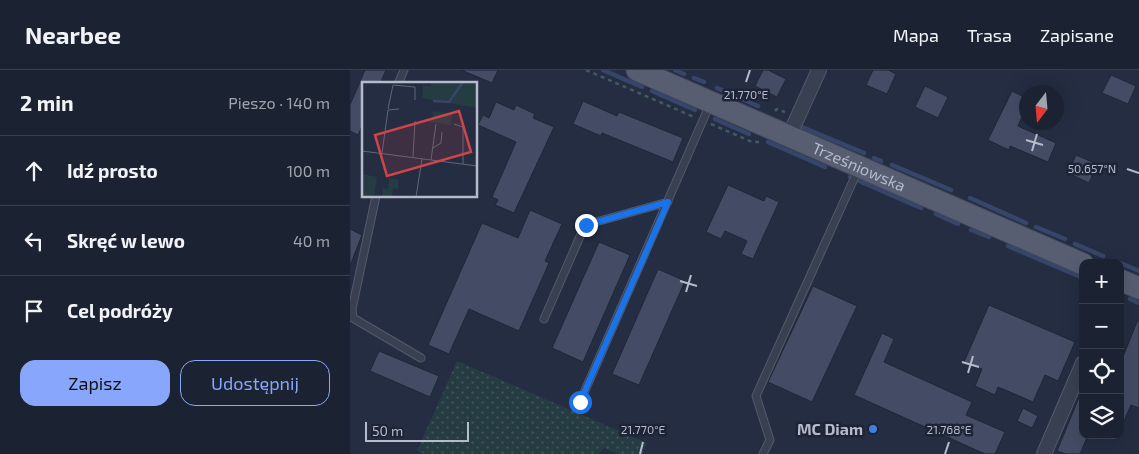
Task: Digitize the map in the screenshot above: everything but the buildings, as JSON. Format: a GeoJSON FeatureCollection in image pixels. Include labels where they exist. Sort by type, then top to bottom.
{"type":"FeatureCollection","features":[{"type":"Feature","properties":{"kind":"main road","name":"Trześniowska"},"geometry":{"type":"LineString","coordinates":[[637,70],[1079,262]]}},
{"type":"Feature","properties":{"kind":"main road"},"geometry":{"type":"LineString","coordinates":[[1124,282],[1139,288]]}},
{"type":"Feature","properties":{"kind":"street"},"geometry":{"type":"LineString","coordinates":[[789,136],[819,70]]}},
{"type":"Feature","properties":{"kind":"street"},"geometry":{"type":"LineString","coordinates":[[1044,454],[1079,372]]}},
{"type":"Feature","properties":{"kind":"lane"},"geometry":{"type":"LineString","coordinates":[[399,82],[404,70]]}},
{"type":"Feature","properties":{"kind":"lane"},"geometry":{"type":"LineString","coordinates":[[580,402],[711,102]]}},
{"type":"Feature","properties":{"kind":"lane"},"geometry":{"type":"LineString","coordinates":[[763,454],[770,440],[756,396],[860,167]]}},
{"type":"Feature","properties":{"kind":"lane"},"geometry":{"type":"LineString","coordinates":[[376,198],[352,309],[353,318],[421,358]]}},
{"type":"Feature","properties":{"kind":"lane"},"geometry":{"type":"LineString","coordinates":[[544,319],[586,225],[668,202]]}},
{"type":"Feature","properties":{"kind":"shaded area"},"geometry":{"type":"Polygon","coordinates":[[[457,361],[647,443],[642,454],[618,454],[604,448],[599,454],[425,454],[417,451],[457,361]]]}},
{"type":"Feature","properties":{"kind":"waterway"},"geometry":{"type":"LineString","coordinates":[[603,70],[642,87]]}},
{"type":"Feature","properties":{"kind":"waterway"},"geometry":{"type":"LineString","coordinates":[[675,70],[684,74]]}},
{"type":"Feature","properties":{"kind":"waterway"},"geometry":{"type":"LineString","coordinates":[[694,78],[704,82]]}},
{"type":"Feature","properties":{"kind":"waterway"},"geometry":{"type":"LineString","coordinates":[[717,88],[758,106]]}},
{"type":"Feature","properties":{"kind":"waterway"},"geometry":{"type":"LineString","coordinates":[[652,91],[695,110]]}},
{"type":"Feature","properties":{"kind":"waterway"},"geometry":{"type":"LineString","coordinates":[[715,119],[749,134]]}},
{"type":"Feature","properties":{"kind":"waterway"},"geometry":{"type":"LineString","coordinates":[[802,127],[864,153]]}},
{"type":"Feature","properties":{"kind":"waterway"},"geometry":{"type":"LineString","coordinates":[[768,142],[825,167]]}},
{"type":"Feature","properties":{"kind":"waterway"},"geometry":{"type":"LineString","coordinates":[[874,158],[881,161]]}},
{"type":"Feature","properties":{"kind":"waterway"},"geometry":{"type":"LineString","coordinates":[[892,165],[951,190]]}},
{"type":"Feature","properties":{"kind":"waterway"},"geometry":{"type":"LineString","coordinates":[[850,177],[921,208]]}},
{"type":"Feature","properties":{"kind":"waterway"},"geometry":{"type":"LineString","coordinates":[[970,198],[1026,223]]}},
{"type":"Feature","properties":{"kind":"waterway"},"geometry":{"type":"LineString","coordinates":[[936,214],[958,224]]}},
{"type":"Feature","properties":{"kind":"waterway"},"geometry":{"type":"LineString","coordinates":[[1036,227],[1065,239]]}},
{"type":"Feature","properties":{"kind":"waterway"},"geometry":{"type":"LineString","coordinates":[[971,230],[989,237]]}},
{"type":"Feature","properties":{"kind":"waterway"},"geometry":{"type":"LineString","coordinates":[[1075,244],[1103,256]]}},
{"type":"Feature","properties":{"kind":"waterway"},"geometry":{"type":"LineString","coordinates":[[1008,246],[1079,276]]}},
{"type":"Feature","properties":{"kind":"waterway"},"geometry":{"type":"LineString","coordinates":[[1124,265],[1139,271]]}},
{"type":"Feature","properties":{"kind":"waterway"},"geometry":{"type":"LineString","coordinates":[[1130,299],[1139,303]]}},
{"type":"Feature","properties":{"kind":"place","name":"MC Diam"},"geometry":{"type":"Point","coordinates":[873,429]}},
{"type":"Feature","properties":{"kind":"route"},"geometry":{"type":"LineString","coordinates":[[580,402],[668,202],[586,225]]}}]}
